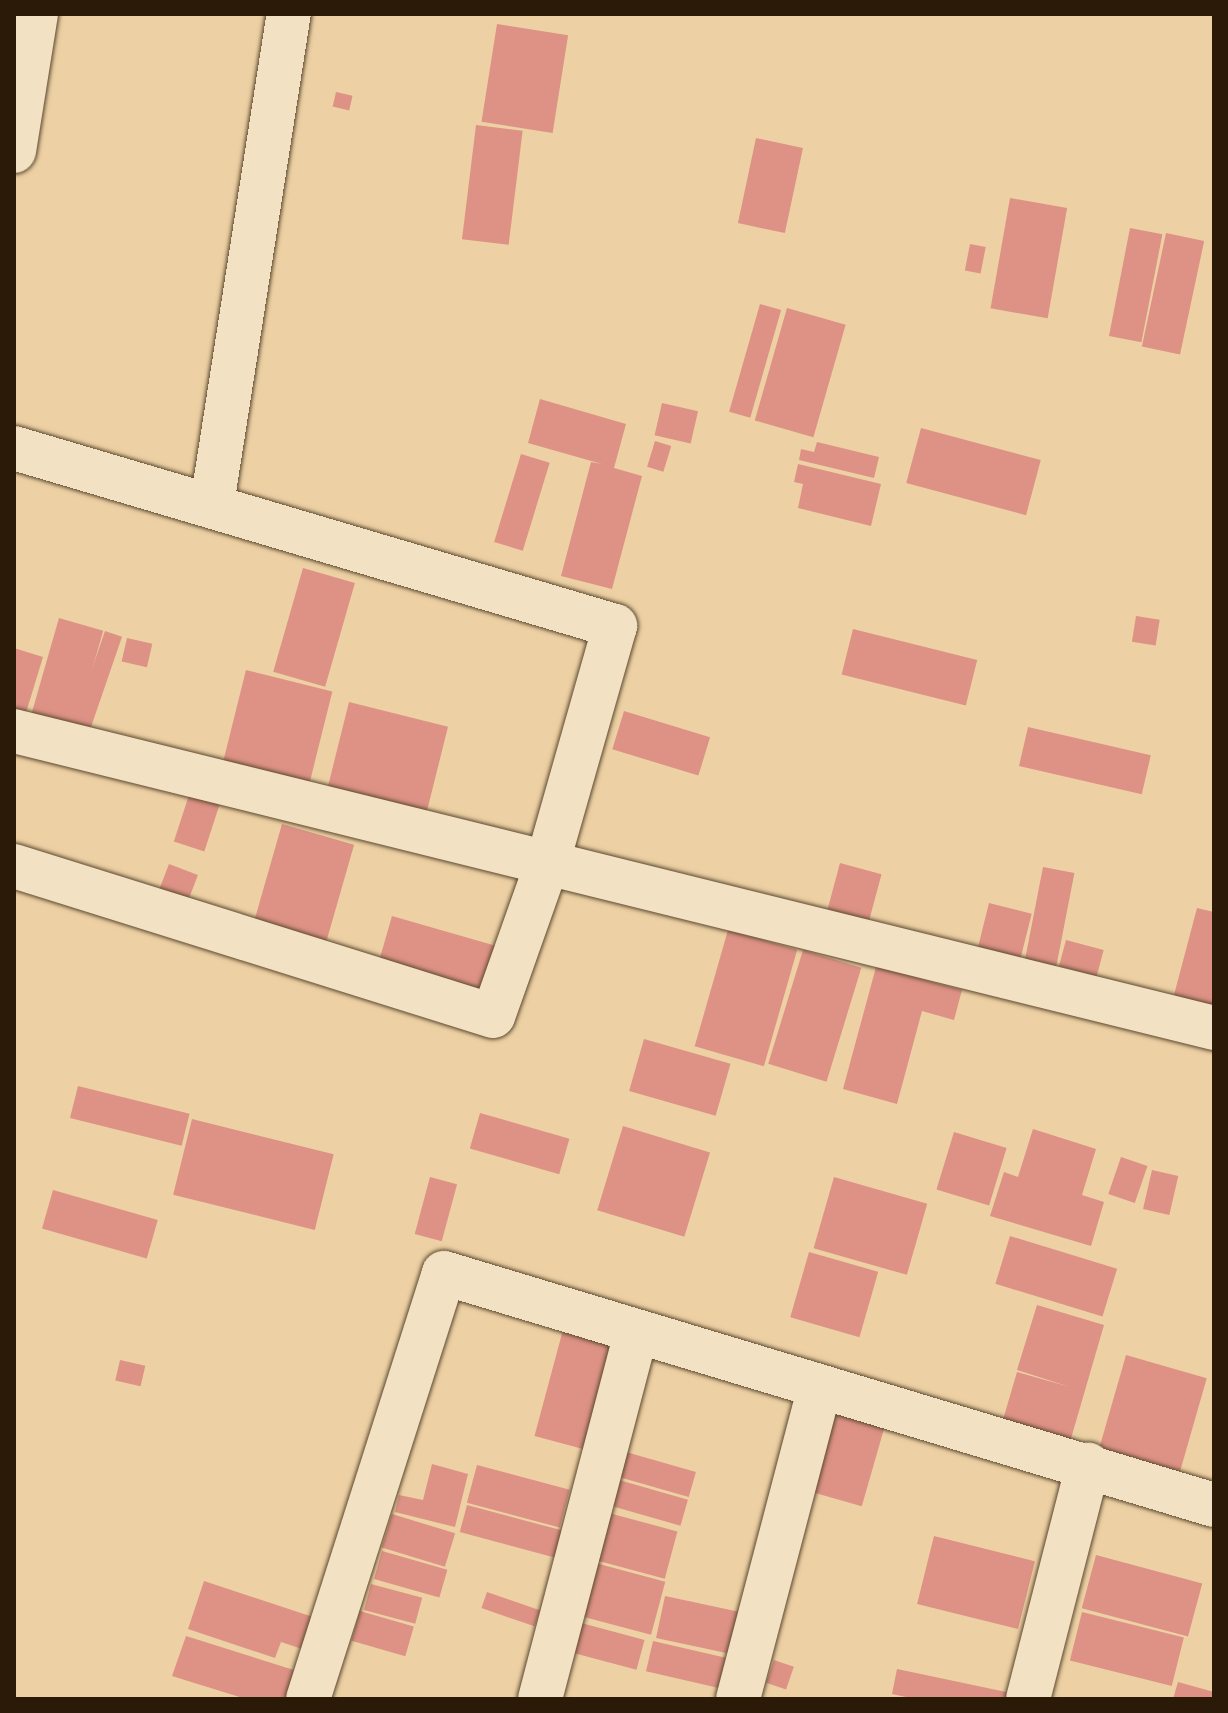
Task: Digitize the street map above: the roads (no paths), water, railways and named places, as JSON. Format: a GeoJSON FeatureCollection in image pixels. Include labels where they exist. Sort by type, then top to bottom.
{"type":"FeatureCollection","features":[{"type":"Feature","properties":{"kind":"street"},"geometry":{"type":"LineString","coordinates":[[14,151],[36,14]]}},
{"type":"Feature","properties":{"kind":"street"},"geometry":{"type":"LineString","coordinates":[[212,504],[289,14]]}},
{"type":"Feature","properties":{"kind":"street"},"geometry":{"type":"LineString","coordinates":[[14,448],[212,504],[615,626],[548,861],[493,1016],[14,866]]}},
{"type":"Feature","properties":{"kind":"street"},"geometry":{"type":"LineString","coordinates":[[14,731],[1214,1028]]}},
{"type":"Feature","properties":{"kind":"street"},"geometry":{"type":"LineString","coordinates":[[308,1699],[444,1273],[636,1334],[1088,1465],[1214,1505]]}},
{"type":"Feature","properties":{"kind":"street"},"geometry":{"type":"LineString","coordinates":[[540,1699],[636,1334]]}},
{"type":"Feature","properties":{"kind":"street"},"geometry":{"type":"LineString","coordinates":[[738,1699],[820,1387]]}},
{"type":"Feature","properties":{"kind":"street"},"geometry":{"type":"LineString","coordinates":[[1028,1699],[1088,1465]]}}]}
